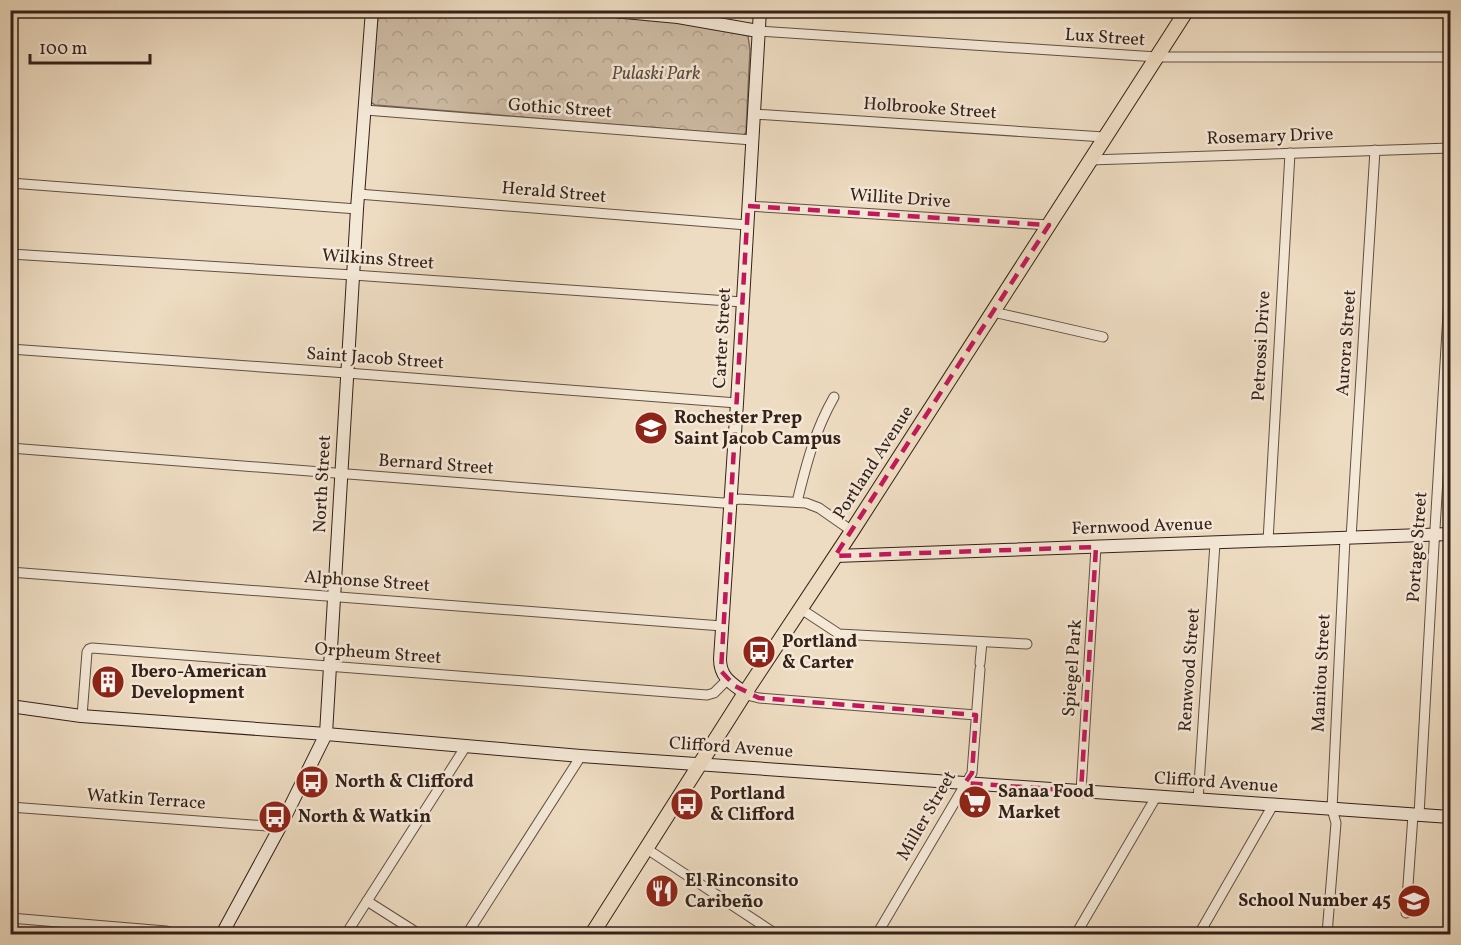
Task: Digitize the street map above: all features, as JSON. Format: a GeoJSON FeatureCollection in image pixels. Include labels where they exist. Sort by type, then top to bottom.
{"type":"FeatureCollection","features":[{"type":"Feature","properties":{"kind":"main road","name":"North Street"},"geometry":{"type":"LineString","coordinates":[[222,934],[280,827],[326,734],[352,275],[372,10]]}},
{"type":"Feature","properties":{"kind":"main road"},"geometry":{"type":"LineString","coordinates":[[603,10],[678,17],[758,31]]}},
{"type":"Feature","properties":{"kind":"main road","name":"Carter Street"},"geometry":{"type":"LineString","coordinates":[[728,680],[721,671],[720,663],[759,10]]}},
{"type":"Feature","properties":{"kind":"main road","name":"Portland Avenue"},"geometry":{"type":"LineString","coordinates":[[592,934],[699,764],[852,531],[1187,10]]}},
{"type":"Feature","properties":{"kind":"main road","name":"Fernwood Avenue"},"geometry":{"type":"LineString","coordinates":[[835,556],[1450,534]]}},
{"type":"Feature","properties":{"kind":"main road"},"geometry":{"type":"LineString","coordinates":[[728,680],[745,693]]}},
{"type":"Feature","properties":{"kind":"main road","name":"Clifford Avenue"},"geometry":{"type":"LineString","coordinates":[[10,706],[82,716],[581,756],[1450,817]]}},
{"type":"Feature","properties":{"kind":"street","name":"Lux Street"},"geometry":{"type":"LineString","coordinates":[[758,31],[1157,57],[1450,57]]}},
{"type":"Feature","properties":{"kind":"street","name":"Gothic Street"},"geometry":{"type":"LineString","coordinates":[[365,110],[752,140]]}},
{"type":"Feature","properties":{"kind":"street","name":"Holbrooke Street"},"geometry":{"type":"LineString","coordinates":[[753,114],[1104,137]]}},
{"type":"Feature","properties":{"kind":"street","name":"Rosemary Drive"},"geometry":{"type":"LineString","coordinates":[[1090,160],[1450,148]]}},
{"type":"Feature","properties":{"kind":"street","name":"Aurora Street"},"geometry":{"type":"LineString","coordinates":[[1348,538],[1375,150]]}},
{"type":"Feature","properties":{"kind":"street","name":"Petrossi Drive"},"geometry":{"type":"LineString","coordinates":[[1268,541],[1290,153]]}},
{"type":"Feature","properties":{"kind":"street"},"geometry":{"type":"LineString","coordinates":[[10,183],[357,209]]}},
{"type":"Feature","properties":{"kind":"street","name":"Herald Street"},"geometry":{"type":"LineString","coordinates":[[358,194],[747,225]]}},
{"type":"Feature","properties":{"kind":"street","name":"Willite Drive"},"geometry":{"type":"LineString","coordinates":[[748,206],[1049,225]]}},
{"type":"Feature","properties":{"kind":"street","name":"Wilkins Street"},"geometry":{"type":"LineString","coordinates":[[10,254],[743,302]]}},
{"type":"Feature","properties":{"kind":"street","name":"Portage Street"},"geometry":{"type":"LineString","coordinates":[[1406,913],[1416,815],[1450,281]]}},
{"type":"Feature","properties":{"kind":"street"},"geometry":{"type":"LineString","coordinates":[[993,312],[1103,337]]}},
{"type":"Feature","properties":{"kind":"street","name":"Saint Jacob Street"},"geometry":{"type":"LineString","coordinates":[[10,349],[737,403]]}},
{"type":"Feature","properties":{"kind":"street"},"geometry":{"type":"LineString","coordinates":[[797,502],[816,432],[834,398]]}},
{"type":"Feature","properties":{"kind":"street","name":"Bernard Street"},"geometry":{"type":"LineString","coordinates":[[10,448],[723,503],[739,499],[797,502],[813,505],[852,531]]}},
{"type":"Feature","properties":{"kind":"street","name":"Manitou Street"},"geometry":{"type":"LineString","coordinates":[[1327,934],[1336,823],[1332,809],[1348,538]]}},
{"type":"Feature","properties":{"kind":"street","name":"Renwood Street"},"geometry":{"type":"LineString","coordinates":[[1198,800],[1215,543]]}},
{"type":"Feature","properties":{"kind":"street","name":"Spiegel Park"},"geometry":{"type":"LineString","coordinates":[[1081,791],[1096,547]]}},
{"type":"Feature","properties":{"kind":"street","name":"Alphonse Street"},"geometry":{"type":"LineString","coordinates":[[10,572],[722,626]]}},
{"type":"Feature","properties":{"kind":"street"},"geometry":{"type":"LineString","coordinates":[[801,609],[839,634],[1027,644]]}},
{"type":"Feature","properties":{"kind":"street","name":"Miller Street"},"geometry":{"type":"LineString","coordinates":[[877,934],[972,773],[982,642]]}},
{"type":"Feature","properties":{"kind":"street","name":"Orpheum Street"},"geometry":{"type":"LineString","coordinates":[[82,716],[87,652],[92,648],[707,695],[714,693],[728,680]]}},
{"type":"Feature","properties":{"kind":"street"},"geometry":{"type":"LineString","coordinates":[[745,693],[759,698],[976,715]]}},
{"type":"Feature","properties":{"kind":"street"},"geometry":{"type":"LineString","coordinates":[[346,934],[466,746]]}},
{"type":"Feature","properties":{"kind":"street"},"geometry":{"type":"LineString","coordinates":[[467,934],[581,756]]}},
{"type":"Feature","properties":{"kind":"street"},"geometry":{"type":"LineString","coordinates":[[1076,934],[1156,797]]}},
{"type":"Feature","properties":{"kind":"street"},"geometry":{"type":"LineString","coordinates":[[1199,934],[1273,805]]}},
{"type":"Feature","properties":{"kind":"street","name":"Watkin Terrace"},"geometry":{"type":"LineString","coordinates":[[10,807],[280,827]]}},
{"type":"Feature","properties":{"kind":"street"},"geometry":{"type":"LineString","coordinates":[[647,849],[776,934]]}},
{"type":"Feature","properties":{"kind":"street"},"geometry":{"type":"LineString","coordinates":[[367,901],[419,934]]}},
{"type":"Feature","properties":{"kind":"street"},"geometry":{"type":"LineString","coordinates":[[10,918],[166,931],[176,934]]}},
{"type":"Feature","properties":{"kind":"highlighted area"},"geometry":{"type":"Polygon","coordinates":[[[748,206],[1049,225],[835,556],[1096,547],[1081,791],[965,783],[972,773],[976,715],[759,698],[735,686],[721,671],[748,206]]]}},
{"type":"Feature","properties":{"kind":"green space","name":"Pulaski Park"},"geometry":{"type":"Polygon","coordinates":[[[541,10],[669,20],[748,36],[750,50],[746,132],[740,135],[375,105],[371,102],[380,11],[541,10]]]}},
{"type":"Feature","properties":{"kind":"place","name":"Rochester Prep Saint Jacob Campus"},"geometry":{"type":"Point","coordinates":[651,428]}},
{"type":"Feature","properties":{"kind":"place","name":"Portland & Carter"},"geometry":{"type":"Point","coordinates":[759,652]}},
{"type":"Feature","properties":{"kind":"place","name":"Ibero-American Development"},"geometry":{"type":"Point","coordinates":[108,682]}},
{"type":"Feature","properties":{"kind":"place","name":"North & Clifford"},"geometry":{"type":"Point","coordinates":[312,782]}},
{"type":"Feature","properties":{"kind":"place","name":"Sanaa Food Market"},"geometry":{"type":"Point","coordinates":[975,802]}},
{"type":"Feature","properties":{"kind":"place","name":"Portland & Clifford"},"geometry":{"type":"Point","coordinates":[687,804]}},
{"type":"Feature","properties":{"kind":"place","name":"North & Watkin"},"geometry":{"type":"Point","coordinates":[275,817]}},
{"type":"Feature","properties":{"kind":"place","name":"El Rinconsito Caribeño"},"geometry":{"type":"Point","coordinates":[662,891]}},
{"type":"Feature","properties":{"kind":"place","name":"School Number 45"},"geometry":{"type":"Point","coordinates":[1414,901]}}]}
